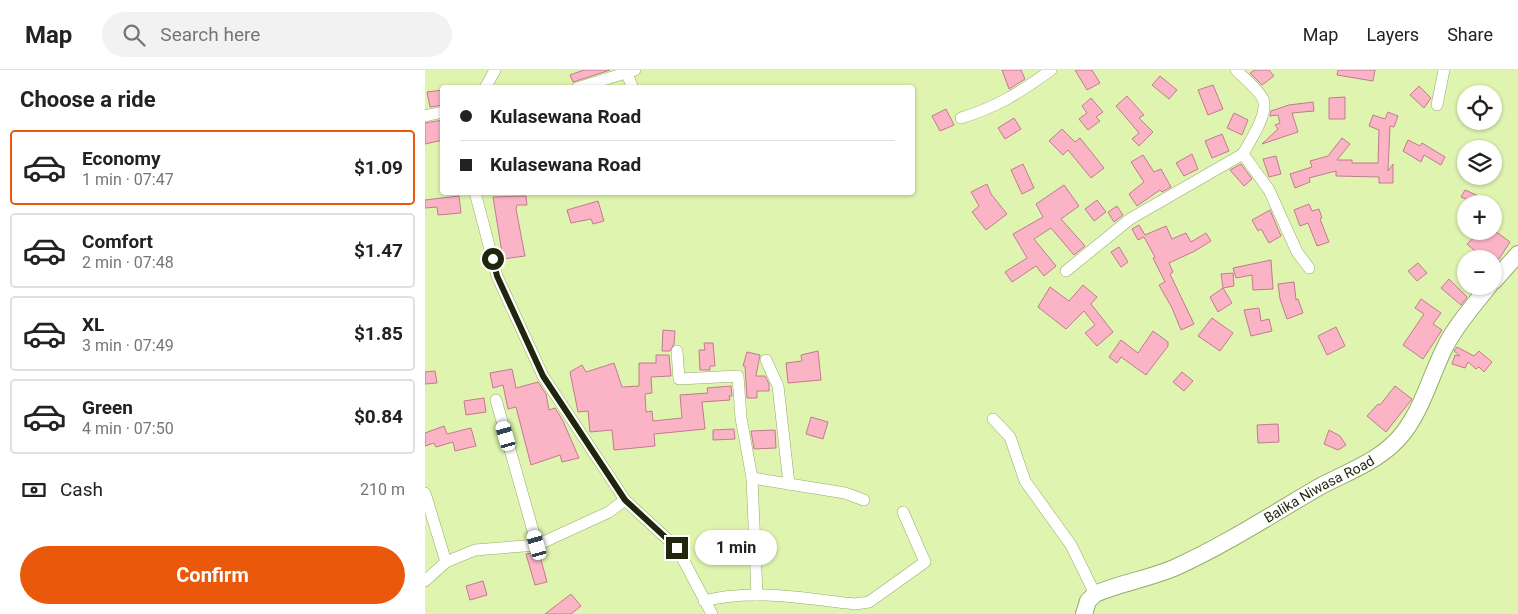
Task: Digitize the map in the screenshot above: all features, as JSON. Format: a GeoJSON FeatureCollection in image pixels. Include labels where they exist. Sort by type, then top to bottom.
{"type":"FeatureCollection","features":[{"type":"Feature","properties":{"kind":"street"},"geometry":{"type":"LineString","coordinates":[[487,85],[495,70]]}},
{"type":"Feature","properties":{"kind":"street"},"geometry":{"type":"LineString","coordinates":[[961,118],[994,108],[1016,96],[1051,70]]}},
{"type":"Feature","properties":{"kind":"street"},"geometry":{"type":"LineString","coordinates":[[1066,270],[1130,219],[1243,154],[1259,126],[1265,106],[1262,97],[1236,70]]}},
{"type":"Feature","properties":{"kind":"street"},"geometry":{"type":"LineString","coordinates":[[1437,105],[1444,70]]}},
{"type":"Feature","properties":{"kind":"street"},"geometry":{"type":"LineString","coordinates":[[586,85],[625,72],[632,85]]}},
{"type":"Feature","properties":{"kind":"street"},"geometry":{"type":"LineString","coordinates":[[425,116],[440,113]]}},
{"type":"Feature","properties":{"kind":"street"},"geometry":{"type":"LineString","coordinates":[[1243,154],[1269,190],[1297,252],[1309,268]]}},
{"type":"Feature","properties":{"kind":"street"},"geometry":{"type":"LineString","coordinates":[[476,195],[497,276],[543,376],[625,500],[677,548],[712,614]]}},
{"type":"Feature","properties":{"kind":"street"},"geometry":{"type":"LineString","coordinates":[[1502,272],[1518,254]]}},
{"type":"Feature","properties":{"kind":"street","name":"Balika Niwasa Road"},"geometry":{"type":"LineString","coordinates":[[1095,594],[1172,569],[1215,548],[1321,486],[1353,471],[1387,449],[1403,433],[1417,414],[1446,346],[1482,295]]}},
{"type":"Feature","properties":{"kind":"street"},"geometry":{"type":"LineString","coordinates":[[677,351],[679,379],[738,376],[741,418],[752,478],[757,595]]}},
{"type":"Feature","properties":{"kind":"street"},"geometry":{"type":"LineString","coordinates":[[766,360],[778,386],[789,484]]}},
{"type":"Feature","properties":{"kind":"street"},"geometry":{"type":"LineString","coordinates":[[496,400],[537,545]]}},
{"type":"Feature","properties":{"kind":"street"},"geometry":{"type":"LineString","coordinates":[[993,419],[1011,437],[1025,480],[1071,545],[1095,594],[1088,601],[1084,614]]}},
{"type":"Feature","properties":{"kind":"street"},"geometry":{"type":"LineString","coordinates":[[752,478],[845,493],[864,500]]}},
{"type":"Feature","properties":{"kind":"street"},"geometry":{"type":"LineString","coordinates":[[425,493],[446,562]]}},
{"type":"Feature","properties":{"kind":"street"},"geometry":{"type":"LineString","coordinates":[[425,582],[446,562],[475,550],[537,545],[609,512],[625,500]]}},
{"type":"Feature","properties":{"kind":"street"},"geometry":{"type":"LineString","coordinates":[[704,601],[720,596],[757,595],[855,604],[869,602],[925,562],[903,512]]}},
{"type":"Feature","properties":{"kind":"building"},"geometry":{"type":"Polygon","coordinates":[[[584,70],[610,70],[573,82],[570,75],[584,70]]]}},
{"type":"Feature","properties":{"kind":"building"},"geometry":{"type":"Polygon","coordinates":[[[1002,70],[1021,70],[1025,79],[1009,89],[1002,70]]]}},
{"type":"Feature","properties":{"kind":"building"},"geometry":{"type":"Polygon","coordinates":[[[1075,70],[1092,70],[1100,83],[1087,90],[1075,70]]]}},
{"type":"Feature","properties":{"kind":"building"},"geometry":{"type":"Polygon","coordinates":[[[1255,70],[1269,70],[1274,76],[1262,85],[1250,73],[1255,70]]]}},
{"type":"Feature","properties":{"kind":"building"},"geometry":{"type":"Polygon","coordinates":[[[1338,70],[1375,70],[1373,81],[1337,75],[1338,70]]]}},
{"type":"Feature","properties":{"kind":"building"},"geometry":{"type":"Polygon","coordinates":[[[1160,76],[1177,90],[1169,99],[1152,85],[1160,76]]]}},
{"type":"Feature","properties":{"kind":"building"},"geometry":{"type":"Polygon","coordinates":[[[1213,85],[1223,109],[1208,115],[1198,90],[1213,85]]]}},
{"type":"Feature","properties":{"kind":"building"},"geometry":{"type":"Polygon","coordinates":[[[1419,86],[1431,98],[1424,108],[1410,95],[1419,86]]]}},
{"type":"Feature","properties":{"kind":"building"},"geometry":{"type":"Polygon","coordinates":[[[440,90],[440,105],[430,107],[427,92],[440,90]]]}},
{"type":"Feature","properties":{"kind":"building"},"geometry":{"type":"Polygon","coordinates":[[[1127,96],[1144,115],[1139,118],[1153,132],[1139,146],[1132,139],[1139,133],[1116,106],[1127,96]]]}},
{"type":"Feature","properties":{"kind":"building"},"geometry":{"type":"Polygon","coordinates":[[[1345,97],[1345,119],[1329,119],[1329,98],[1345,97]]]}},
{"type":"Feature","properties":{"kind":"building"},"geometry":{"type":"Polygon","coordinates":[[[1091,98],[1103,112],[1096,117],[1100,121],[1088,130],[1079,119],[1087,113],[1082,106],[1091,98]]]}},
{"type":"Feature","properties":{"kind":"building"},"geometry":{"type":"Polygon","coordinates":[[[1313,102],[1314,111],[1292,113],[1298,132],[1262,144],[1278,129],[1275,125],[1280,123],[1278,115],[1270,116],[1271,111],[1289,105],[1313,102]]]}},
{"type":"Feature","properties":{"kind":"building"},"geometry":{"type":"Polygon","coordinates":[[[946,109],[954,125],[940,131],[932,116],[946,109]]]}},
{"type":"Feature","properties":{"kind":"building"},"geometry":{"type":"Polygon","coordinates":[[[1388,112],[1398,116],[1394,127],[1390,126],[1388,171],[1393,164],[1393,183],[1379,183],[1379,177],[1336,176],[1336,171],[1309,178],[1310,182],[1295,188],[1290,174],[1312,167],[1310,161],[1328,156],[1342,138],[1350,144],[1337,160],[1352,160],[1352,163],[1378,163],[1379,130],[1369,126],[1373,115],[1385,119],[1388,112]]]}},
{"type":"Feature","properties":{"kind":"building"},"geometry":{"type":"Polygon","coordinates":[[[1234,113],[1248,120],[1242,135],[1227,128],[1234,113]]]}},
{"type":"Feature","properties":{"kind":"building"},"geometry":{"type":"Polygon","coordinates":[[[1014,118],[1021,129],[1005,139],[998,128],[1014,118]]]}},
{"type":"Feature","properties":{"kind":"building"},"geometry":{"type":"Polygon","coordinates":[[[440,120],[440,141],[425,144],[425,123],[440,120]]]}},
{"type":"Feature","properties":{"kind":"building"},"geometry":{"type":"Polygon","coordinates":[[[1062,129],[1075,142],[1080,138],[1104,168],[1091,178],[1068,150],[1063,155],[1049,141],[1062,129]]]}},
{"type":"Feature","properties":{"kind":"building"},"geometry":{"type":"Polygon","coordinates":[[[1222,134],[1229,151],[1212,158],[1205,141],[1222,134]]]}},
{"type":"Feature","properties":{"kind":"building"},"geometry":{"type":"Polygon","coordinates":[[[1408,140],[1420,146],[1422,143],[1445,157],[1441,165],[1424,155],[1421,162],[1403,151],[1408,140]]]}},
{"type":"Feature","properties":{"kind":"building"},"geometry":{"type":"Polygon","coordinates":[[[1192,154],[1198,169],[1184,176],[1176,163],[1192,154]]]}},
{"type":"Feature","properties":{"kind":"building"},"geometry":{"type":"Polygon","coordinates":[[[1143,155],[1154,172],[1161,169],[1171,187],[1162,192],[1160,190],[1137,206],[1129,194],[1144,182],[1131,162],[1143,155]]]}},
{"type":"Feature","properties":{"kind":"building"},"geometry":{"type":"Polygon","coordinates":[[[1276,156],[1281,174],[1269,177],[1263,159],[1276,156]]]}},
{"type":"Feature","properties":{"kind":"building"},"geometry":{"type":"Polygon","coordinates":[[[1023,164],[1034,188],[1022,194],[1011,170],[1023,164]]]}},
{"type":"Feature","properties":{"kind":"building"},"geometry":{"type":"Polygon","coordinates":[[[1241,164],[1252,179],[1244,186],[1230,170],[1241,164]]]}},
{"type":"Feature","properties":{"kind":"building"},"geometry":{"type":"Polygon","coordinates":[[[987,184],[991,194],[1007,214],[986,230],[972,212],[979,206],[971,192],[987,184]]]}},
{"type":"Feature","properties":{"kind":"building"},"geometry":{"type":"Polygon","coordinates":[[[1064,185],[1079,206],[1061,219],[1085,246],[1074,255],[1051,228],[1034,239],[1056,266],[1044,276],[1036,266],[1012,282],[1005,272],[1027,258],[1013,234],[1043,217],[1036,204],[1064,185]]]}},
{"type":"Feature","properties":{"kind":"building"},"geometry":{"type":"Polygon","coordinates":[[[1465,190],[1476,195],[1462,195],[1465,190]]]}},
{"type":"Feature","properties":{"kind":"building"},"geometry":{"type":"Polygon","coordinates":[[[459,196],[461,213],[438,215],[437,207],[425,208],[425,200],[459,196]]]}},
{"type":"Feature","properties":{"kind":"building"},"geometry":{"type":"Polygon","coordinates":[[[526,196],[527,205],[517,205],[516,209],[525,256],[503,259],[493,197],[526,196]]]}},
{"type":"Feature","properties":{"kind":"building"},"geometry":{"type":"Polygon","coordinates":[[[1097,200],[1106,212],[1094,221],[1085,209],[1097,200]]]}},
{"type":"Feature","properties":{"kind":"building"},"geometry":{"type":"Polygon","coordinates":[[[598,201],[604,221],[593,224],[591,219],[571,223],[567,210],[598,201]]]}},
{"type":"Feature","properties":{"kind":"building"},"geometry":{"type":"Polygon","coordinates":[[[1309,204],[1312,211],[1319,209],[1322,218],[1320,219],[1329,242],[1317,246],[1308,223],[1300,226],[1294,210],[1309,204]]]}},
{"type":"Feature","properties":{"kind":"building"},"geometry":{"type":"Polygon","coordinates":[[[1117,206],[1123,215],[1114,222],[1108,212],[1117,206]]]}},
{"type":"Feature","properties":{"kind":"building"},"geometry":{"type":"Polygon","coordinates":[[[1270,210],[1281,236],[1269,243],[1261,229],[1258,231],[1252,220],[1270,210]]]}},
{"type":"Feature","properties":{"kind":"building"},"geometry":{"type":"Polygon","coordinates":[[[1139,225],[1145,235],[1166,226],[1172,239],[1186,233],[1191,242],[1206,233],[1211,241],[1169,263],[1173,272],[1170,274],[1194,324],[1181,330],[1172,308],[1159,285],[1165,282],[1153,258],[1155,257],[1144,237],[1138,240],[1132,229],[1139,225]]]}},
{"type":"Feature","properties":{"kind":"building"},"geometry":{"type":"Polygon","coordinates":[[[1502,236],[1510,242],[1502,254],[1502,250],[1474,250],[1467,244],[1471,240],[1502,240],[1502,236]]]}},
{"type":"Feature","properties":{"kind":"building"},"geometry":{"type":"Polygon","coordinates":[[[1119,247],[1128,262],[1121,267],[1111,252],[1119,247]]]}},
{"type":"Feature","properties":{"kind":"building"},"geometry":{"type":"Polygon","coordinates":[[[1271,260],[1273,289],[1253,290],[1252,275],[1236,278],[1233,268],[1271,260]]]}},
{"type":"Feature","properties":{"kind":"building"},"geometry":{"type":"Polygon","coordinates":[[[1418,263],[1427,273],[1417,281],[1408,271],[1418,263]]]}},
{"type":"Feature","properties":{"kind":"building"},"geometry":{"type":"Polygon","coordinates":[[[1233,273],[1234,286],[1223,288],[1221,274],[1233,273]]]}},
{"type":"Feature","properties":{"kind":"building"},"geometry":{"type":"Polygon","coordinates":[[[1449,279],[1457,287],[1457,295],[1465,295],[1467,297],[1461,305],[1441,288],[1449,279]]]}},
{"type":"Feature","properties":{"kind":"building"},"geometry":{"type":"Polygon","coordinates":[[[1294,282],[1296,300],[1298,299],[1303,313],[1287,319],[1280,299],[1278,284],[1294,282]]]}},
{"type":"Feature","properties":{"kind":"building"},"geometry":{"type":"Polygon","coordinates":[[[1083,285],[1097,297],[1091,304],[1113,332],[1097,346],[1085,333],[1095,325],[1084,311],[1066,329],[1038,307],[1050,287],[1069,301],[1083,285]]]}},
{"type":"Feature","properties":{"kind":"building"},"geometry":{"type":"Polygon","coordinates":[[[1223,288],[1232,303],[1218,312],[1210,297],[1223,288]]]}},
{"type":"Feature","properties":{"kind":"building"},"geometry":{"type":"Polygon","coordinates":[[[1421,299],[1441,313],[1433,324],[1442,330],[1423,359],[1403,345],[1424,314],[1415,308],[1421,299]]]}},
{"type":"Feature","properties":{"kind":"building"},"geometry":{"type":"Polygon","coordinates":[[[1259,308],[1261,321],[1269,319],[1272,331],[1251,336],[1244,310],[1259,308]]]}},
{"type":"Feature","properties":{"kind":"building"},"geometry":{"type":"Polygon","coordinates":[[[1212,318],[1233,333],[1220,351],[1198,336],[1212,318]]]}},
{"type":"Feature","properties":{"kind":"building"},"geometry":{"type":"Polygon","coordinates":[[[1336,327],[1345,346],[1327,355],[1318,336],[1336,327]]]}},
{"type":"Feature","properties":{"kind":"building"},"geometry":{"type":"Polygon","coordinates":[[[663,330],[675,331],[674,344],[670,351],[662,351],[663,330]]]}},
{"type":"Feature","properties":{"kind":"building"},"geometry":{"type":"Polygon","coordinates":[[[1153,331],[1168,342],[1168,346],[1146,375],[1121,357],[1117,363],[1109,357],[1121,340],[1138,353],[1153,331]]]}},
{"type":"Feature","properties":{"kind":"building"},"geometry":{"type":"Polygon","coordinates":[[[704,343],[713,343],[715,366],[710,366],[710,370],[700,370],[699,350],[705,350],[704,343]]]}},
{"type":"Feature","properties":{"kind":"building"},"geometry":{"type":"Polygon","coordinates":[[[1457,347],[1474,356],[1479,351],[1492,362],[1484,372],[1479,367],[1476,369],[1468,362],[1465,368],[1452,364],[1455,355],[1460,356],[1454,351],[1457,347]]]}},
{"type":"Feature","properties":{"kind":"building"},"geometry":{"type":"Polygon","coordinates":[[[818,351],[821,380],[788,383],[786,363],[802,361],[801,355],[818,351]]]}},
{"type":"Feature","properties":{"kind":"building"},"geometry":{"type":"Polygon","coordinates":[[[747,352],[760,355],[756,376],[765,376],[769,384],[769,391],[757,391],[757,398],[747,398],[745,366],[743,366],[747,352]]]}},
{"type":"Feature","properties":{"kind":"building"},"geometry":{"type":"Polygon","coordinates":[[[656,355],[669,355],[671,376],[651,377],[652,393],[645,394],[646,412],[652,411],[653,421],[682,418],[680,395],[708,393],[707,388],[731,386],[732,396],[729,396],[730,400],[702,402],[705,429],[654,434],[655,446],[614,450],[612,430],[590,432],[588,411],[578,412],[570,372],[582,365],[586,372],[614,363],[622,387],[639,386],[639,363],[656,363],[656,355]]]}},
{"type":"Feature","properties":{"kind":"building"},"geometry":{"type":"Polygon","coordinates":[[[512,369],[516,388],[538,382],[546,394],[549,410],[555,408],[563,421],[579,458],[562,462],[560,455],[531,465],[516,407],[508,409],[503,385],[493,388],[490,373],[512,369]]]}},
{"type":"Feature","properties":{"kind":"building"},"geometry":{"type":"Polygon","coordinates":[[[435,371],[437,383],[425,384],[425,372],[435,371]]]}},
{"type":"Feature","properties":{"kind":"building"},"geometry":{"type":"Polygon","coordinates":[[[1182,372],[1193,381],[1184,391],[1173,382],[1182,372]]]}},
{"type":"Feature","properties":{"kind":"building"},"geometry":{"type":"Polygon","coordinates":[[[1395,386],[1412,399],[1386,432],[1367,416],[1378,404],[1380,405],[1395,386]]]}},
{"type":"Feature","properties":{"kind":"building"},"geometry":{"type":"Polygon","coordinates":[[[484,398],[486,412],[466,415],[464,401],[484,398]]]}},
{"type":"Feature","properties":{"kind":"building"},"geometry":{"type":"Polygon","coordinates":[[[811,417],[828,422],[823,439],[806,434],[811,417]]]}},
{"type":"Feature","properties":{"kind":"building"},"geometry":{"type":"Polygon","coordinates":[[[1278,424],[1279,442],[1258,443],[1257,425],[1278,424]]]}},
{"type":"Feature","properties":{"kind":"building"},"geometry":{"type":"Polygon","coordinates":[[[444,426],[447,434],[471,428],[476,446],[455,451],[453,442],[436,447],[434,443],[425,446],[425,433],[444,426]]]}},
{"type":"Feature","properties":{"kind":"building"},"geometry":{"type":"Polygon","coordinates":[[[734,429],[735,439],[713,440],[713,430],[734,429]]]}},
{"type":"Feature","properties":{"kind":"building"},"geometry":{"type":"Polygon","coordinates":[[[775,430],[776,448],[754,449],[751,431],[775,430]]]}},
{"type":"Feature","properties":{"kind":"building"},"geometry":{"type":"Polygon","coordinates":[[[1329,430],[1340,436],[1346,445],[1338,450],[1324,444],[1329,430]]]}},
{"type":"Feature","properties":{"kind":"building"},"geometry":{"type":"Polygon","coordinates":[[[539,552],[547,582],[535,585],[526,554],[539,552]]]}},
{"type":"Feature","properties":{"kind":"building"},"geometry":{"type":"Polygon","coordinates":[[[483,581],[487,595],[470,600],[466,586],[483,581]]]}},
{"type":"Feature","properties":{"kind":"building"},"geometry":{"type":"Polygon","coordinates":[[[571,594],[581,606],[571,614],[545,614],[571,594]]]}},
{"type":"Feature","properties":{"kind":"route"},"geometry":{"type":"LineString","coordinates":[[493,259],[497,276],[543,376],[625,500],[677,548]]}}]}
